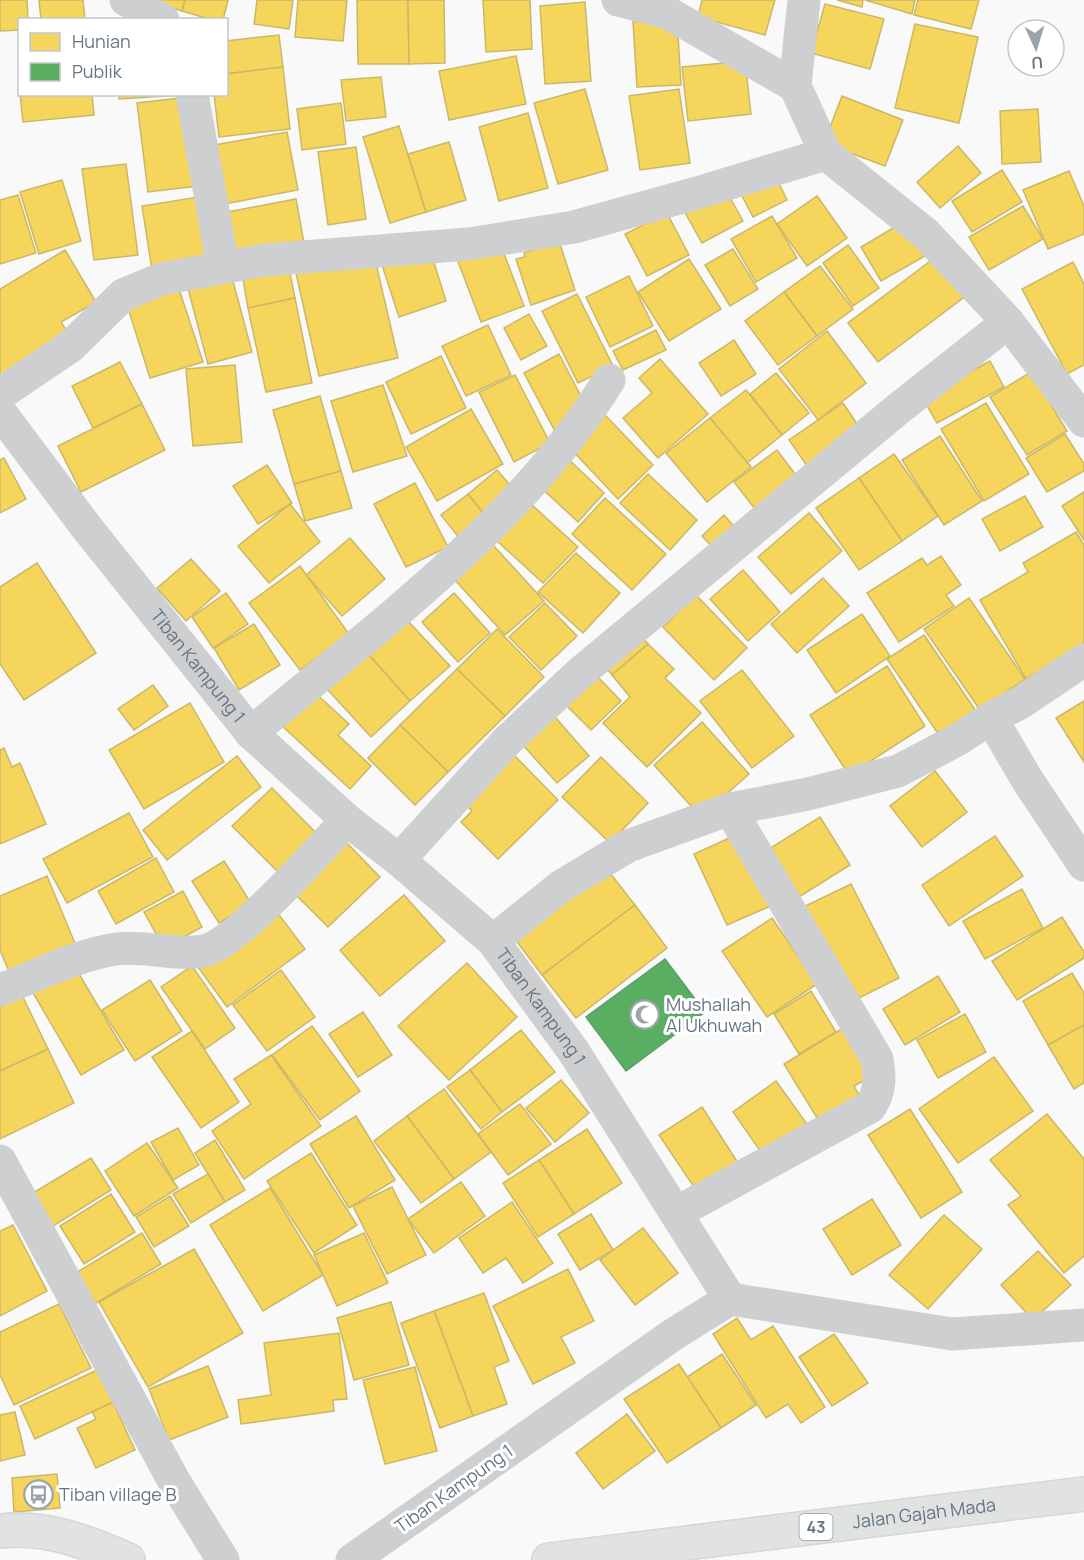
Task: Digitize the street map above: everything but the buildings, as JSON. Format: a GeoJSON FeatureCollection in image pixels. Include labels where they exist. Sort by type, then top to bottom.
{"type":"FeatureCollection","features":[{"type":"Feature","properties":{"kind":"highway","name":"Jalan Gajah Mada"},"geometry":{"type":"LineString","coordinates":[[549,1560],[1084,1494]]}},
{"type":"Feature","properties":{"kind":"highway"},"geometry":{"type":"LineString","coordinates":[[0,1531],[53,1533],[84,1540],[128,1560]]}},
{"type":"Feature","properties":{"kind":"street"},"geometry":{"type":"LineString","coordinates":[[126,0],[159,18]]}},
{"type":"Feature","properties":{"kind":"street"},"geometry":{"type":"LineString","coordinates":[[618,0],[668,13],[795,87]]}},
{"type":"Feature","properties":{"kind":"street"},"geometry":{"type":"LineString","coordinates":[[804,0],[795,87],[826,154],[926,234],[1008,322],[1084,421]]}},
{"type":"Feature","properties":{"kind":"street"},"geometry":{"type":"LineString","coordinates":[[192,96],[223,266]]}},
{"type":"Feature","properties":{"kind":"street"},"geometry":{"type":"LineString","coordinates":[[0,394],[71,346],[123,295],[161,279],[223,266],[469,244],[574,227],[698,194],[826,154]]}},
{"type":"Feature","properties":{"kind":"street"},"geometry":{"type":"LineString","coordinates":[[399,860],[507,741],[579,673],[898,409],[1008,322]]}},
{"type":"Feature","properties":{"kind":"street"},"geometry":{"type":"LineString","coordinates":[[251,733],[469,550],[566,442],[586,417],[609,380]]}},
{"type":"Feature","properties":{"kind":"street","name":"Tiban Kampung 1"},"geometry":{"type":"LineString","coordinates":[[0,412],[87,528],[251,733],[347,820],[399,860],[493,941],[574,1052],[730,1299],[674,1335],[352,1560]]}},
{"type":"Feature","properties":{"kind":"street"},"geometry":{"type":"LineString","coordinates":[[493,941],[560,887],[628,846],[730,808],[808,794],[898,771],[1020,703],[1084,660]]}},
{"type":"Feature","properties":{"kind":"street"},"geometry":{"type":"LineString","coordinates":[[991,718],[1028,781],[1084,865]]}},
{"type":"Feature","properties":{"kind":"street"},"geometry":{"type":"LineString","coordinates":[[676,1213],[870,1107],[881,1083],[877,1059],[730,808]]}},
{"type":"Feature","properties":{"kind":"street"},"geometry":{"type":"LineString","coordinates":[[0,990],[89,956],[117,949],[203,951],[222,942],[272,899],[347,820]]}},
{"type":"Feature","properties":{"kind":"street"},"geometry":{"type":"LineString","coordinates":[[0,1161],[174,1481],[223,1560]]}},
{"type":"Feature","properties":{"kind":"street"},"geometry":{"type":"LineString","coordinates":[[730,1299],[952,1334],[1084,1325]]}},
{"type":"Feature","properties":{"kind":"place","name":"Mushallah Al Ukhuwah"},"geometry":{"type":"Point","coordinates":[645,1015]}},
{"type":"Feature","properties":{"kind":"place","name":"Tiban village B"},"geometry":{"type":"Point","coordinates":[38,1495]}}]}
